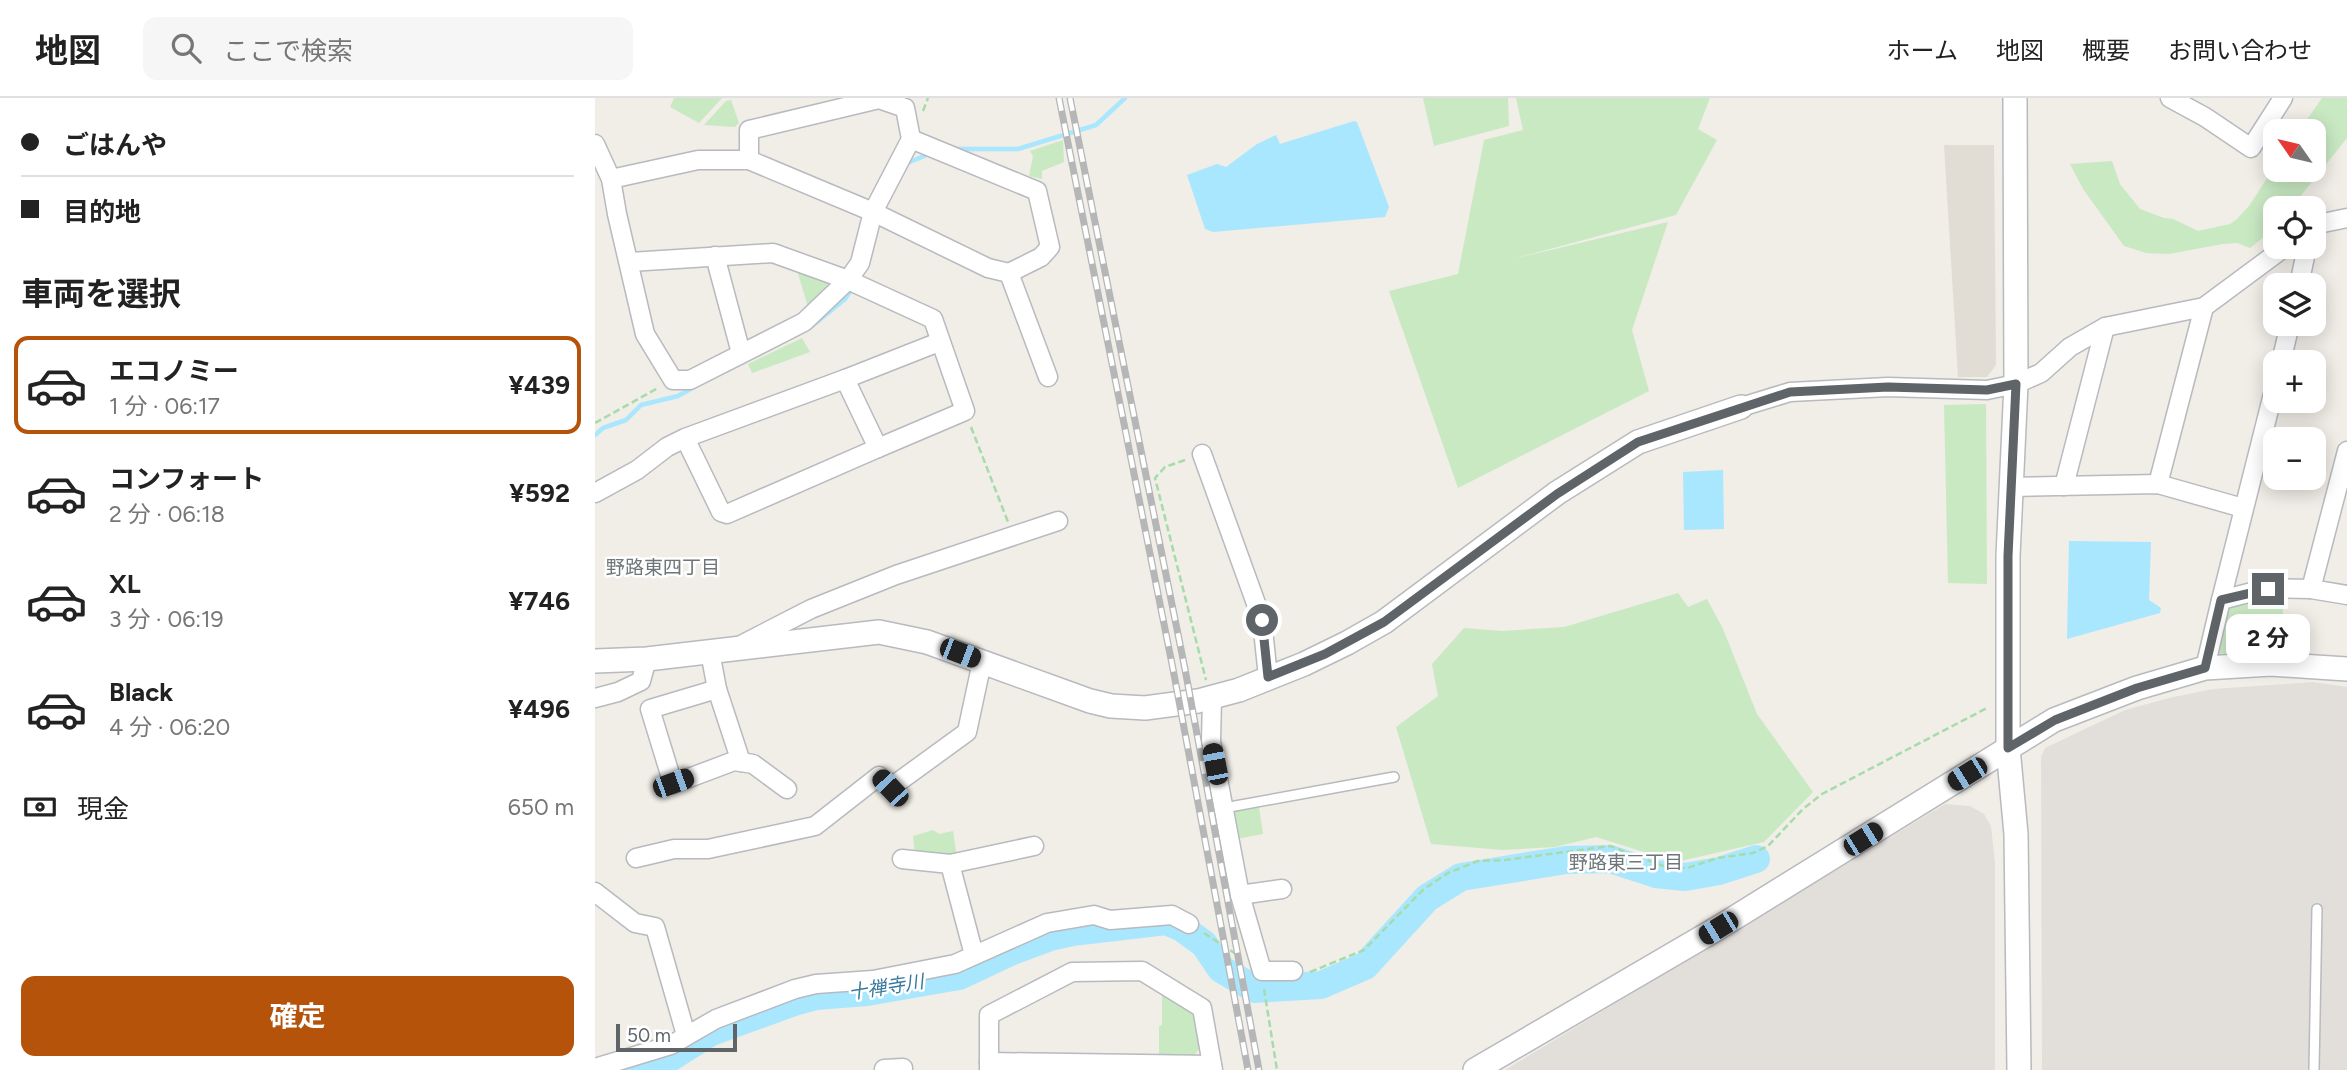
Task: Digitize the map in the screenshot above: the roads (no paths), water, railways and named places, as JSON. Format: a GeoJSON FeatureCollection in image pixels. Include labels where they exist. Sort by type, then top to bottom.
{"type":"FeatureCollection","features":[{"type":"Feature","properties":{"kind":"street"},"geometry":{"type":"LineString","coordinates":[[2015,98],[2016,384],[2008,556],[2008,748],[2016,834],[2019,1070]]}},
{"type":"Feature","properties":{"kind":"street"},"geometry":{"type":"LineString","coordinates":[[2170,98],[2206,117],[2251,148],[2283,98]]}},
{"type":"Feature","properties":{"kind":"street"},"geometry":{"type":"LineString","coordinates":[[595,144],[611,178],[645,334],[673,380],[690,380],[804,322],[848,280],[860,262],[873,212],[911,139],[905,108],[879,99],[749,130],[749,160]]}},
{"type":"Feature","properties":{"kind":"street"},"geometry":{"type":"LineString","coordinates":[[611,178],[698,160],[749,160],[873,212],[988,268],[1009,273],[1041,257],[1050,247],[1037,191],[911,139]]}},
{"type":"Feature","properties":{"kind":"street"},"geometry":{"type":"LineString","coordinates":[[2326,222],[2347,218]]}},
{"type":"Feature","properties":{"kind":"street"},"geometry":{"type":"LineString","coordinates":[[629,262],[773,253],[848,280],[933,319],[965,411],[727,514],[721,512],[685,438]]}},
{"type":"Feature","properties":{"kind":"street"},"geometry":{"type":"LineString","coordinates":[[715,256],[741,353]]}},
{"type":"Feature","properties":{"kind":"street"},"geometry":{"type":"LineString","coordinates":[[595,662],[647,659],[879,632],[927,642],[1090,701],[1111,706],[1168,706],[1209,691],[1238,690],[1325,654],[1384,622],[1557,494],[1638,442],[1790,392],[1888,387],[1987,390],[2016,384],[2041,373],[2070,347],[2105,327],[2204,307],[2269,259]]}},
{"type":"Feature","properties":{"kind":"street"},"geometry":{"type":"LineString","coordinates":[[1009,273],[1048,377]]}},
{"type":"Feature","properties":{"kind":"street"},"geometry":{"type":"LineString","coordinates":[[2158,484],[2204,307]]}},
{"type":"Feature","properties":{"kind":"street"},"geometry":{"type":"LineString","coordinates":[[2064,486],[2105,327]]}},
{"type":"Feature","properties":{"kind":"street"},"geometry":{"type":"LineString","coordinates":[[595,493],[637,470],[667,447],[685,438],[939,342]]}},
{"type":"Feature","properties":{"kind":"street"},"geometry":{"type":"LineString","coordinates":[[845,379],[878,447]]}},
{"type":"Feature","properties":{"kind":"street"},"geometry":{"type":"LineString","coordinates":[[2205,668],[2268,413]]}},
{"type":"Feature","properties":{"kind":"street"},"geometry":{"type":"LineString","coordinates":[[2311,589],[2347,451]]}},
{"type":"Feature","properties":{"kind":"street"},"geometry":{"type":"LineString","coordinates":[[1202,454],[1262,620],[1268,677]]}},
{"type":"Feature","properties":{"kind":"street"},"geometry":{"type":"LineString","coordinates":[[2011,487],[2158,484],[2243,508]]}},
{"type":"Feature","properties":{"kind":"street"},"geometry":{"type":"LineString","coordinates":[[733,649],[811,609],[896,575],[1058,521]]}},
{"type":"Feature","properties":{"kind":"street"},"geometry":{"type":"LineString","coordinates":[[2221,600],[2268,589],[2311,589],[2347,595]]}},
{"type":"Feature","properties":{"kind":"street"},"geometry":{"type":"LineString","coordinates":[[710,652],[717,689],[741,762]]}},
{"type":"Feature","properties":{"kind":"street"},"geometry":{"type":"LineString","coordinates":[[595,698],[618,692],[642,681],[647,659]]}},
{"type":"Feature","properties":{"kind":"street"},"geometry":{"type":"LineString","coordinates":[[636,858],[674,849],[708,849],[815,826],[879,776],[890,788],[967,732],[982,662]]}},
{"type":"Feature","properties":{"kind":"street"},"geometry":{"type":"LineString","coordinates":[[1475,1070],[1718,928],[2008,748],[2066,716],[2137,688],[2205,668],[2271,664],[2347,669]]}},
{"type":"Feature","properties":{"kind":"street"},"geometry":{"type":"LineString","coordinates":[[717,689],[650,709],[673,783],[734,761],[753,764],[787,789]]}},
{"type":"Feature","properties":{"kind":"street"},"geometry":{"type":"LineString","coordinates":[[1209,691],[1211,742],[1240,895],[1262,971],[1293,971]]}},
{"type":"Feature","properties":{"kind":"street"},"geometry":{"type":"LineString","coordinates":[[902,859],[950,864],[1034,846]]}},
{"type":"Feature","properties":{"kind":"street"},"geometry":{"type":"LineString","coordinates":[[950,864],[974,955]]}},
{"type":"Feature","properties":{"kind":"street"},"geometry":{"type":"LineString","coordinates":[[1240,895],[1282,889]]}},
{"type":"Feature","properties":{"kind":"street"},"geometry":{"type":"LineString","coordinates":[[595,892],[635,923],[655,927],[686,1035]]}},
{"type":"Feature","properties":{"kind":"street"},"geometry":{"type":"LineString","coordinates":[[595,1068],[671,1045],[716,1018],[795,989],[816,984],[873,980],[955,964],[1047,923],[1094,915],[1110,920],[1172,915],[1189,924]]}},
{"type":"Feature","properties":{"kind":"street"},"geometry":{"type":"LineString","coordinates":[[1142,971],[1202,1007],[1213,1068],[989,1066],[989,1015],[1072,972],[1142,971]]}},
{"type":"Feature","properties":{"kind":"street"},"geometry":{"type":"LineString","coordinates":[[884,1069],[902,1070]]}},
{"type":"Feature","properties":{"kind":"lane"},"geometry":{"type":"LineString","coordinates":[[1224,808],[1394,777]]}},
{"type":"Feature","properties":{"kind":"lane"},"geometry":{"type":"LineString","coordinates":[[2314,1070],[2317,909]]}},
{"type":"Feature","properties":{"kind":"water"},"geometry":{"type":"Polygon","coordinates":[[[1357,122],[1389,207],[1385,217],[1213,232],[1205,229],[1187,175],[1217,164],[1226,167],[1257,144],[1276,135],[1280,144],[1357,122]]]}},
{"type":"Feature","properties":{"kind":"water"},"geometry":{"type":"Polygon","coordinates":[[[1723,470],[1724,529],[1684,530],[1683,472],[1723,470]]]}},
{"type":"Feature","properties":{"kind":"water"},"geometry":{"type":"Polygon","coordinates":[[[2069,541],[2151,542],[2149,600],[2161,608],[2160,613],[2067,639],[2069,541]]]}},
{"type":"Feature","properties":{"kind":"waterway"},"geometry":{"type":"LineString","coordinates":[[951,149],[1018,149],[1096,125],[1125,98]]}},
{"type":"Feature","properties":{"kind":"waterway"},"geometry":{"type":"LineString","coordinates":[[905,164],[929,154]]}},
{"type":"Feature","properties":{"kind":"waterway"},"geometry":{"type":"LineString","coordinates":[[812,326],[845,299],[854,286]]}},
{"type":"Feature","properties":{"kind":"waterway"},"geometry":{"type":"LineString","coordinates":[[595,435],[603,428],[626,420],[641,405],[678,396],[696,386]]}},
{"type":"Feature","properties":{"kind":"waterway","name":"十禅寺川"},"geometry":{"type":"LineString","coordinates":[[631,1070],[670,1058],[711,1032],[794,1002],[816,996],[867,992],[959,976],[1012,951],[1072,932],[1166,921],[1182,928],[1204,944],[1221,969],[1255,989],[1321,985],[1365,966],[1427,898],[1461,877],[1566,860],[1610,859],[1656,874],[1685,877],[1719,871],[1756,859]]}},
{"type":"Feature","properties":{"kind":"railway"},"geometry":{"type":"LineString","coordinates":[[1059,98],[1173,669],[1248,1070]]}},
{"type":"Feature","properties":{"kind":"railway"},"geometry":{"type":"LineString","coordinates":[[1070,98],[1185,669],[1259,1070]]}},
{"type":"Feature","properties":{"kind":"district","name":"野路東四丁目"},"geometry":{"type":"Point","coordinates":[663,567]}},
{"type":"Feature","properties":{"kind":"district","name":"野路東三丁目"},"geometry":{"type":"Point","coordinates":[1626,862]}}]}
